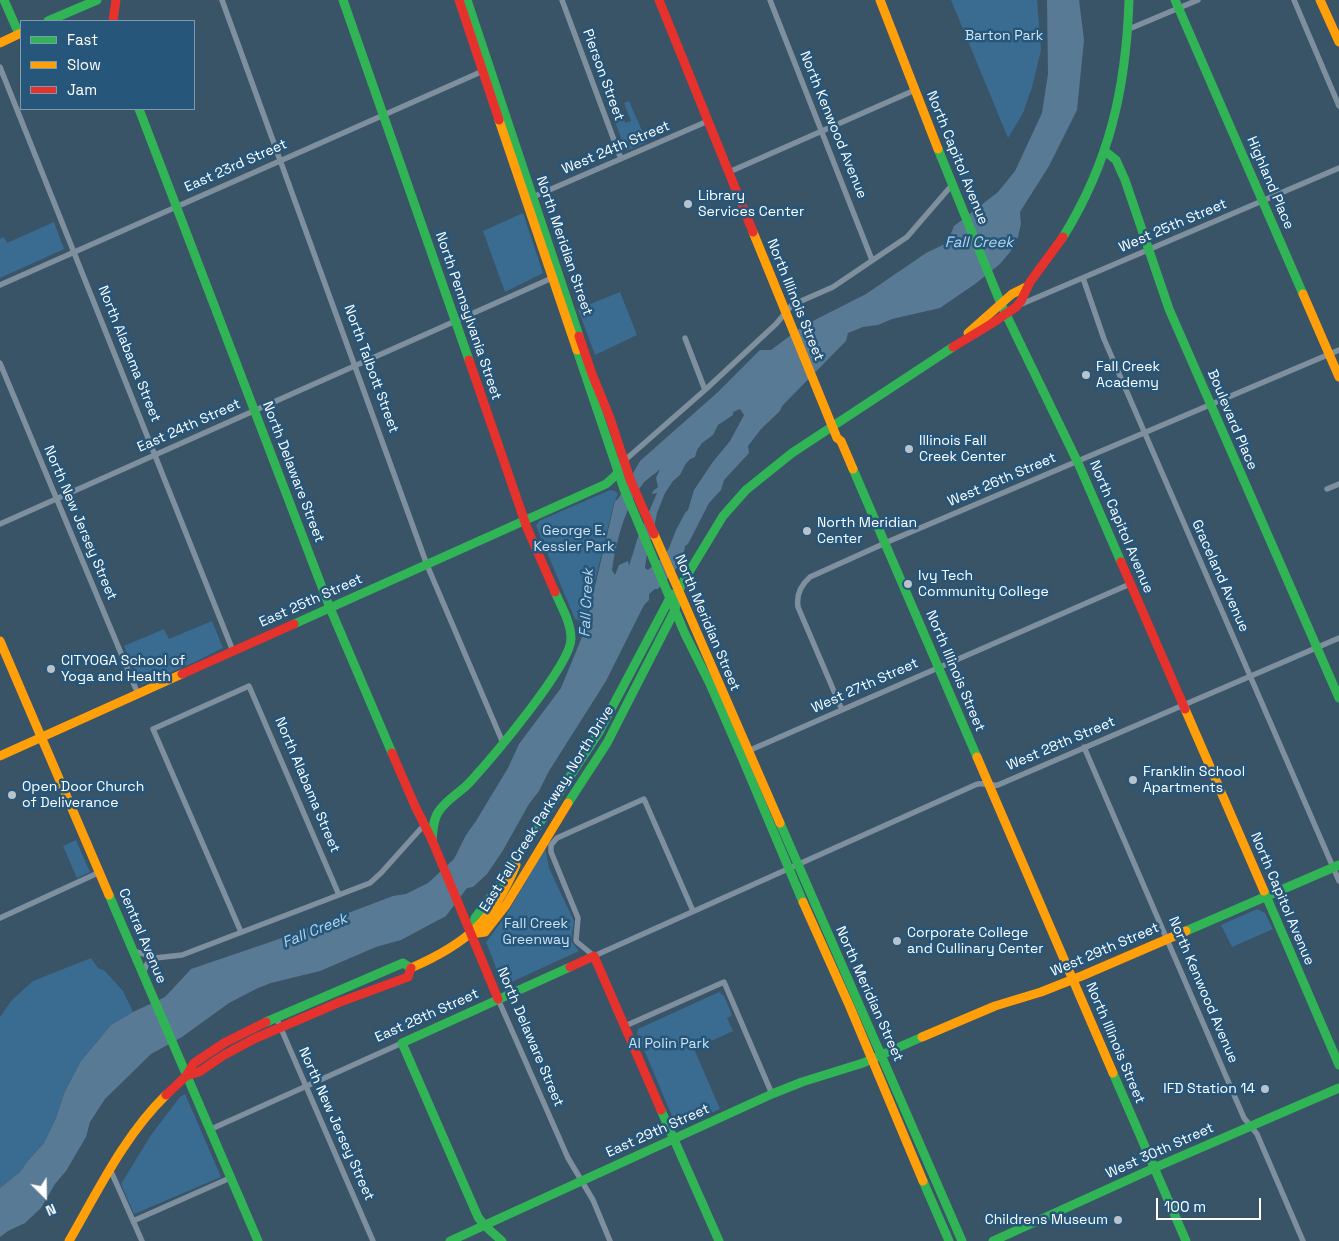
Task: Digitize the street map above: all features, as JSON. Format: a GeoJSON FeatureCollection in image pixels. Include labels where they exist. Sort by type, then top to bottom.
{"type":"FeatureCollection","features":[{"type":"Feature","properties":{"kind":"main road"},"geometry":{"type":"LineString","coordinates":[[0,43],[20,34],[4,0]]}},
{"type":"Feature","properties":{"kind":"main road"},"geometry":{"type":"LineString","coordinates":[[50,20],[97,0]]}},
{"type":"Feature","properties":{"kind":"main road"},"geometry":{"type":"LineString","coordinates":[[113,20],[116,0]]}},
{"type":"Feature","properties":{"kind":"main road","name":"North Pennsylvania Street"},"geometry":{"type":"LineString","coordinates":[[343,0],[525,521],[569,625],[571,639],[568,654],[503,743]]}},
{"type":"Feature","properties":{"kind":"main road","name":"North Meridian Street"},"geometry":{"type":"LineString","coordinates":[[459,0],[624,489],[675,610],[793,866],[876,1058],[949,1241]]}},
{"type":"Feature","properties":{"kind":"main road","name":"North Meridian Street"},"geometry":{"type":"LineString","coordinates":[[467,0],[592,374],[610,418],[630,479],[748,751],[793,866]]}},
{"type":"Feature","properties":{"kind":"main road","name":"North Illinois Street"},"geometry":{"type":"LineString","coordinates":[[659,0],[837,438],[841,441],[1186,1241]]}},
{"type":"Feature","properties":{"kind":"main road","name":"North Capitol Avenue"},"geometry":{"type":"LineString","coordinates":[[880,0],[960,206],[1001,304],[1077,461],[1339,1065]]}},
{"type":"Feature","properties":{"kind":"main road"},"geometry":{"type":"LineString","coordinates":[[679,590],[719,521],[733,504],[768,470],[832,426],[1016,307],[1022,299],[1026,287],[1049,258],[1074,220],[1089,192],[1106,152],[1122,86],[1129,29],[1129,0]]}},
{"type":"Feature","properties":{"kind":"main road"},"geometry":{"type":"LineString","coordinates":[[1320,0],[1339,42]]}},
{"type":"Feature","properties":{"kind":"main road","name":"Highland Place"},"geometry":{"type":"LineString","coordinates":[[1178,4],[1339,377]]}},
{"type":"Feature","properties":{"kind":"main road","name":"North Delaware Street"},"geometry":{"type":"LineString","coordinates":[[139,110],[330,608],[415,806],[433,843],[498,999]]}},
{"type":"Feature","properties":{"kind":"main road","name":"Boulevard Place"},"geometry":{"type":"LineString","coordinates":[[1106,152],[1116,160],[1125,180],[1169,309],[1339,698]]}},
{"type":"Feature","properties":{"kind":"main road"},"geometry":{"type":"LineString","coordinates":[[948,350],[1012,294],[1026,287]]}},
{"type":"Feature","properties":{"kind":"main road","name":"East 25th Street"},"geometry":{"type":"LineString","coordinates":[[0,756],[609,482],[618,472],[624,461]]}},
{"type":"Feature","properties":{"kind":"main road","name":"East Fall Creek Parkway, North Drive"},"geometry":{"type":"LineString","coordinates":[[679,590],[675,610],[607,743],[545,839],[506,905],[485,932],[471,934],[476,918],[599,732],[668,591],[679,590]]}},
{"type":"Feature","properties":{"kind":"main road","name":"Central Avenue"},"geometry":{"type":"LineString","coordinates":[[0,642],[258,1241]]}},
{"type":"Feature","properties":{"kind":"main road"},"geometry":{"type":"LineString","coordinates":[[415,806],[431,813],[440,809],[469,784],[503,743]]}},
{"type":"Feature","properties":{"kind":"main road"},"geometry":{"type":"LineString","coordinates":[[433,843],[434,822],[440,809]]}},
{"type":"Feature","properties":{"kind":"main road","name":"West 29th Street"},"geometry":{"type":"LineString","coordinates":[[876,1058],[995,1006],[1041,992],[1073,979],[1336,866]]}},
{"type":"Feature","properties":{"kind":"main road"},"geometry":{"type":"LineString","coordinates":[[186,1076],[199,1072],[233,1050],[280,1028],[340,1002],[408,977],[411,968],[443,954],[471,934]]}},
{"type":"Feature","properties":{"kind":"main road"},"geometry":{"type":"LineString","coordinates":[[594,956],[718,1241]]}},
{"type":"Feature","properties":{"kind":"main road","name":"East 28th Street"},"geometry":{"type":"LineString","coordinates":[[402,1042],[594,956]]}},
{"type":"Feature","properties":{"kind":"main road"},"geometry":{"type":"LineString","coordinates":[[69,1241],[110,1169],[141,1122],[186,1076],[194,1063],[231,1040],[276,1017],[402,962],[411,968]]}},
{"type":"Feature","properties":{"kind":"main road"},"geometry":{"type":"LineString","coordinates":[[402,1042],[477,1215],[484,1225],[502,1241]]}},
{"type":"Feature","properties":{"kind":"main road","name":"North Meridian Street"},"geometry":{"type":"LineString","coordinates":[[876,1058],[962,1241]]}},
{"type":"Feature","properties":{"kind":"main road","name":"East 29th Street"},"geometry":{"type":"LineString","coordinates":[[450,1241],[772,1094],[810,1079],[876,1058]]}},
{"type":"Feature","properties":{"kind":"main road","name":"West 30th Street"},"geometry":{"type":"LineString","coordinates":[[993,1241],[1154,1168],[1339,1088]]}},
{"type":"Feature","properties":{"kind":"street","name":"North Talbott Street"},"geometry":{"type":"LineString","coordinates":[[222,0],[427,564],[503,743]]}},
{"type":"Feature","properties":{"kind":"street","name":"Pierson Street"},"geometry":{"type":"LineString","coordinates":[[562,0],[621,159]]}},
{"type":"Feature","properties":{"kind":"street","name":"North Kenwood Avenue"},"geometry":{"type":"LineString","coordinates":[[770,0],[872,260]]}},
{"type":"Feature","properties":{"kind":"street"},"geometry":{"type":"LineString","coordinates":[[1129,29],[1178,4],[1198,0]]}},
{"type":"Feature","properties":{"kind":"street"},"geometry":{"type":"LineString","coordinates":[[1294,0],[1339,106]]}},
{"type":"Feature","properties":{"kind":"street","name":"North Alabama Street"},"geometry":{"type":"LineString","coordinates":[[0,67],[233,651]]}},
{"type":"Feature","properties":{"kind":"street","name":"East 23rd Street"},"geometry":{"type":"LineString","coordinates":[[0,285],[482,71]]}},
{"type":"Feature","properties":{"kind":"street"},"geometry":{"type":"LineString","coordinates":[[729,172],[915,90]]}},
{"type":"Feature","properties":{"kind":"street","name":"West 24th Street"},"geometry":{"type":"LineString","coordinates":[[533,197],[708,121]]}},
{"type":"Feature","properties":{"kind":"street","name":"West 25th Street"},"geometry":{"type":"LineString","coordinates":[[1016,307],[1339,168]]}},
{"type":"Feature","properties":{"kind":"street"},"geometry":{"type":"LineString","coordinates":[[624,461],[776,324],[787,318],[792,305],[833,287],[907,237],[952,185]]}},
{"type":"Feature","properties":{"kind":"street","name":"East 24th Street"},"geometry":{"type":"LineString","coordinates":[[0,524],[552,278]]}},
{"type":"Feature","properties":{"kind":"street","name":"Graceland Avenue"},"geometry":{"type":"LineString","coordinates":[[1083,278],[1104,339],[1250,676],[1336,866],[1339,882]]}},
{"type":"Feature","properties":{"kind":"street"},"geometry":{"type":"LineString","coordinates":[[686,338],[705,390]]}},
{"type":"Feature","properties":{"kind":"street","name":"West 26th Street"},"geometry":{"type":"LineString","coordinates":[[842,710],[798,607],[798,593],[805,581],[814,574],[1339,350]]}},
{"type":"Feature","properties":{"kind":"street","name":"North New Jersey Street"},"geometry":{"type":"LineString","coordinates":[[0,363],[138,694]]}},
{"type":"Feature","properties":{"kind":"street"},"geometry":{"type":"LineString","coordinates":[[1327,489],[1339,484]]}},
{"type":"Feature","properties":{"kind":"street","name":"West 27th Street"},"geometry":{"type":"LineString","coordinates":[[748,751],[1130,584]]}},
{"type":"Feature","properties":{"kind":"street","name":"West 28th Street"},"geometry":{"type":"LineString","coordinates":[[793,866],[975,785],[982,783],[998,785],[1339,638]]}},
{"type":"Feature","properties":{"kind":"street","name":"North Alabama Street"},"geometry":{"type":"LineString","coordinates":[[240,932],[153,729],[249,686],[340,894]]}},
{"type":"Feature","properties":{"kind":"street","name":"North Kenwood Avenue"},"geometry":{"type":"LineString","coordinates":[[1084,747],[1244,1118],[1257,1134],[1303,1241]]}},
{"type":"Feature","properties":{"kind":"street"},"geometry":{"type":"LineString","coordinates":[[594,956],[576,940],[578,918],[551,852],[552,843],[557,838],[644,799],[693,911]]}},
{"type":"Feature","properties":{"kind":"street"},"geometry":{"type":"LineString","coordinates":[[134,951],[155,958],[182,955],[373,881],[424,824]]}},
{"type":"Feature","properties":{"kind":"street","name":"East 28th Street"},"geometry":{"type":"LineString","coordinates":[[594,956],[793,866]]}},
{"type":"Feature","properties":{"kind":"street"},"geometry":{"type":"LineString","coordinates":[[0,918],[100,872]]}},
{"type":"Feature","properties":{"kind":"street"},"geometry":{"type":"LineString","coordinates":[[143,975],[147,964],[155,958]]}},
{"type":"Feature","properties":{"kind":"street"},"geometry":{"type":"LineString","coordinates":[[625,1026],[724,982],[772,1094]]}},
{"type":"Feature","properties":{"kind":"street","name":"North Delaware Street"},"geometry":{"type":"LineString","coordinates":[[498,999],[568,1158],[593,1200],[610,1241]]}},
{"type":"Feature","properties":{"kind":"street","name":"North New Jersey Street"},"geometry":{"type":"LineString","coordinates":[[276,1017],[373,1241]]}},
{"type":"Feature","properties":{"kind":"street","name":"East 28th Street"},"geometry":{"type":"LineString","coordinates":[[209,1130],[402,1042]]}},
{"type":"Feature","properties":{"kind":"street"},"geometry":{"type":"LineString","coordinates":[[110,1169],[142,1241]]}},
{"type":"Feature","properties":{"kind":"street"},"geometry":{"type":"LineString","coordinates":[[133,1221],[230,1178]]}},
{"type":"Feature","properties":{"kind":"green space","name":"Barton Park"},"geometry":{"type":"Polygon","coordinates":[[[951,0],[1037,0],[1041,50],[1032,87],[1023,113],[1008,138],[951,0]]]}},
{"type":"Feature","properties":{"kind":"green space"},"geometry":{"type":"Polygon","coordinates":[[[629,101],[647,142],[626,151],[614,119],[623,115],[625,123],[631,121],[624,103],[629,101]]]}},
{"type":"Feature","properties":{"kind":"green space"},"geometry":{"type":"Polygon","coordinates":[[[523,213],[543,273],[505,292],[483,231],[523,213]]]}},
{"type":"Feature","properties":{"kind":"green space"},"geometry":{"type":"Polygon","coordinates":[[[54,222],[64,249],[0,278],[0,239],[4,237],[7,243],[54,222]]]}},
{"type":"Feature","properties":{"kind":"green space"},"geometry":{"type":"Polygon","coordinates":[[[620,292],[637,335],[595,355],[578,309],[620,292]]]}},
{"type":"Feature","properties":{"kind":"green space","name":"George E. Kessler Park"},"geometry":{"type":"Polygon","coordinates":[[[610,490],[618,494],[614,503],[585,622],[575,619],[536,526],[539,521],[610,490]]]}},
{"type":"Feature","properties":{"kind":"green space"},"geometry":{"type":"Polygon","coordinates":[[[212,621],[223,648],[141,685],[124,646],[164,629],[169,639],[212,621]]]}},
{"type":"Feature","properties":{"kind":"green space"},"geometry":{"type":"Polygon","coordinates":[[[76,840],[90,872],[77,878],[63,846],[76,840]]]}},
{"type":"Feature","properties":{"kind":"green space","name":"Fall Creek Greenway"},"geometry":{"type":"Polygon","coordinates":[[[545,848],[549,868],[574,921],[571,941],[579,951],[505,985],[502,983],[486,942],[507,914],[545,848]]]}},
{"type":"Feature","properties":{"kind":"green space"},"geometry":{"type":"Polygon","coordinates":[[[1257,909],[1265,913],[1273,929],[1232,947],[1221,925],[1257,909]]]}},
{"type":"Feature","properties":{"kind":"green space"},"geometry":{"type":"Polygon","coordinates":[[[91,958],[98,968],[105,971],[123,991],[133,1012],[111,1025],[81,1061],[65,1091],[56,1118],[44,1143],[20,1172],[0,1188],[0,1017],[11,1001],[33,981],[91,958]]]}},
{"type":"Feature","properties":{"kind":"green space","name":"Al Polin Park"},"geometry":{"type":"Polygon","coordinates":[[[719,992],[724,996],[732,1015],[727,1018],[733,1031],[694,1049],[720,1109],[677,1128],[637,1033],[638,1029],[719,992]]]}},
{"type":"Feature","properties":{"kind":"green space"},"geometry":{"type":"Polygon","coordinates":[[[185,1094],[221,1177],[134,1214],[121,1184],[151,1135],[180,1097],[185,1094]]]}},
{"type":"Feature","properties":{"kind":"water","name":"Fall Creek"},"geometry":{"type":"Polygon","coordinates":[[[1047,0],[1079,0],[1084,40],[1077,110],[1049,166],[1020,212],[1021,224],[1018,237],[1010,252],[1000,264],[975,284],[940,308],[892,319],[848,333],[846,341],[761,429],[748,446],[749,453],[724,480],[721,490],[709,503],[688,544],[685,546],[682,559],[675,570],[658,589],[649,594],[649,600],[644,605],[606,681],[487,874],[473,887],[467,888],[446,916],[401,940],[376,947],[320,971],[258,988],[229,1003],[182,1037],[151,1054],[105,1099],[90,1122],[86,1137],[41,1208],[25,1223],[0,1237],[0,1188],[20,1172],[44,1143],[56,1118],[65,1091],[81,1061],[111,1025],[165,997],[191,969],[282,938],[393,896],[406,894],[428,883],[454,859],[466,835],[508,768],[519,744],[561,688],[587,620],[615,501],[640,461],[718,392],[760,350],[771,350],[803,326],[866,294],[926,253],[947,243],[954,226],[998,192],[1015,171],[1042,113],[1048,74],[1047,0]],[[740,409],[733,412],[733,415],[718,425],[713,435],[702,443],[695,457],[690,459],[685,465],[680,475],[673,481],[665,493],[657,513],[648,546],[645,568],[648,570],[663,557],[669,548],[676,530],[688,510],[694,490],[730,441],[744,415],[740,409]],[[660,469],[642,485],[626,514],[612,570],[615,575],[619,565],[628,561],[629,566],[638,537],[657,493],[652,494],[658,487],[656,478],[660,469]]]}},
{"type":"Feature","properties":{"kind":"traffic: fast"},"geometry":{"type":"LineString","coordinates":[[4,0],[19,34]]}},
{"type":"Feature","properties":{"kind":"traffic: fast"},"geometry":{"type":"LineString","coordinates":[[50,20],[97,0]]}},
{"type":"Feature","properties":{"kind":"traffic: fast"},"geometry":{"type":"LineString","coordinates":[[343,0],[469,360]]}},
{"type":"Feature","properties":{"kind":"traffic: fast"},"geometry":{"type":"LineString","coordinates":[[467,0],[579,336]]}},
{"type":"Feature","properties":{"kind":"traffic: fast"},"geometry":{"type":"LineString","coordinates":[[1063,237],[1093,180],[1104,152],[1119,94],[1124,63],[1129,0]]}},
{"type":"Feature","properties":{"kind":"traffic: fast"},"geometry":{"type":"LineString","coordinates":[[1175,0],[1303,294]]}},
{"type":"Feature","properties":{"kind":"traffic: fast"},"geometry":{"type":"LineString","coordinates":[[139,110],[330,608],[392,753]]}},
{"type":"Feature","properties":{"kind":"traffic: fast"},"geometry":{"type":"LineString","coordinates":[[938,149],[1001,304],[1079,465],[1121,562]]}},
{"type":"Feature","properties":{"kind":"traffic: fast"},"geometry":{"type":"LineString","coordinates":[[1106,152],[1116,160],[1125,180],[1169,309],[1339,698]]}},
{"type":"Feature","properties":{"kind":"traffic: fast"},"geometry":{"type":"LineString","coordinates":[[568,803],[607,743],[675,610],[679,590],[723,516],[746,490],[792,453],[953,347]]}},
{"type":"Feature","properties":{"kind":"traffic: fast"},"geometry":{"type":"LineString","coordinates":[[577,350],[624,489],[685,634],[710,684],[803,902]]}},
{"type":"Feature","properties":{"kind":"traffic: fast"},"geometry":{"type":"LineString","coordinates":[[294,624],[606,484],[621,467]]}},
{"type":"Feature","properties":{"kind":"traffic: fast"},"geometry":{"type":"LineString","coordinates":[[853,469],[977,757]]}},
{"type":"Feature","properties":{"kind":"traffic: fast"},"geometry":{"type":"LineString","coordinates":[[432,840],[434,821],[439,811],[470,782],[495,754],[545,690],[568,652],[571,633],[555,592]]}},
{"type":"Feature","properties":{"kind":"traffic: fast"},"geometry":{"type":"LineString","coordinates":[[471,934],[475,918],[494,893],[599,732],[672,594]]}},
{"type":"Feature","properties":{"kind":"traffic: fast"},"geometry":{"type":"LineString","coordinates":[[780,823],[962,1241]]}},
{"type":"Feature","properties":{"kind":"traffic: fast"},"geometry":{"type":"LineString","coordinates":[[1186,931],[1339,865]]}},
{"type":"Feature","properties":{"kind":"traffic: fast"},"geometry":{"type":"LineString","coordinates":[[1264,891],[1339,1065]]}},
{"type":"Feature","properties":{"kind":"traffic: fast"},"geometry":{"type":"LineString","coordinates":[[109,895],[258,1241]]}},
{"type":"Feature","properties":{"kind":"traffic: fast"},"geometry":{"type":"LineString","coordinates":[[266,1022],[403,963],[411,968]]}},
{"type":"Feature","properties":{"kind":"traffic: fast"},"geometry":{"type":"LineString","coordinates":[[502,1241],[478,1217],[402,1043],[570,967]]}},
{"type":"Feature","properties":{"kind":"traffic: fast"},"geometry":{"type":"LineString","coordinates":[[450,1241],[772,1094],[802,1082],[863,1063],[922,1037]]}},
{"type":"Feature","properties":{"kind":"traffic: fast"},"geometry":{"type":"LineString","coordinates":[[1113,1073],[1186,1241]]}},
{"type":"Feature","properties":{"kind":"traffic: fast"},"geometry":{"type":"LineString","coordinates":[[993,1241],[1154,1168],[1339,1088]]}},
{"type":"Feature","properties":{"kind":"traffic: fast"},"geometry":{"type":"LineString","coordinates":[[661,1110],[719,1241]]}},
{"type":"Feature","properties":{"kind":"traffic: fast"},"geometry":{"type":"LineString","coordinates":[[923,1181],[949,1241]]}},
{"type":"Feature","properties":{"kind":"traffic: slow"},"geometry":{"type":"LineString","coordinates":[[880,0],[938,149]]}},
{"type":"Feature","properties":{"kind":"traffic: slow"},"geometry":{"type":"LineString","coordinates":[[1320,0],[1339,42]]}},
{"type":"Feature","properties":{"kind":"traffic: slow"},"geometry":{"type":"LineString","coordinates":[[0,43],[20,33]]}},
{"type":"Feature","properties":{"kind":"traffic: slow"},"geometry":{"type":"LineString","coordinates":[[499,120],[577,350]]}},
{"type":"Feature","properties":{"kind":"traffic: slow"},"geometry":{"type":"LineString","coordinates":[[753,232],[837,438],[841,441],[853,469]]}},
{"type":"Feature","properties":{"kind":"traffic: slow"},"geometry":{"type":"LineString","coordinates":[[968,333],[1012,294],[1026,287]]}},
{"type":"Feature","properties":{"kind":"traffic: slow"},"geometry":{"type":"LineString","coordinates":[[1303,294],[1339,377]]}},
{"type":"Feature","properties":{"kind":"traffic: slow"},"geometry":{"type":"LineString","coordinates":[[654,534],[780,823]]}},
{"type":"Feature","properties":{"kind":"traffic: slow"},"geometry":{"type":"LineString","coordinates":[[0,641],[109,895]]}},
{"type":"Feature","properties":{"kind":"traffic: slow"},"geometry":{"type":"LineString","coordinates":[[0,756],[182,674]]}},
{"type":"Feature","properties":{"kind":"traffic: slow"},"geometry":{"type":"LineString","coordinates":[[1185,709],[1264,891]]}},
{"type":"Feature","properties":{"kind":"traffic: slow"},"geometry":{"type":"LineString","coordinates":[[977,757],[1113,1073]]}},
{"type":"Feature","properties":{"kind":"traffic: slow"},"geometry":{"type":"LineString","coordinates":[[471,934],[485,932],[506,905],[568,803]]}},
{"type":"Feature","properties":{"kind":"traffic: slow"},"geometry":{"type":"LineString","coordinates":[[411,968],[447,950],[476,928],[498,901],[516,865]]}},
{"type":"Feature","properties":{"kind":"traffic: slow"},"geometry":{"type":"LineString","coordinates":[[803,902],[850,1007],[923,1181]]}},
{"type":"Feature","properties":{"kind":"traffic: slow"},"geometry":{"type":"LineString","coordinates":[[922,1037],[995,1006],[1041,992],[1084,975],[1186,931]]}},
{"type":"Feature","properties":{"kind":"traffic: slow"},"geometry":{"type":"LineString","coordinates":[[69,1241],[124,1146],[166,1095]]}},
{"type":"Feature","properties":{"kind":"traffic: jam"},"geometry":{"type":"LineString","coordinates":[[113,20],[116,0]]}},
{"type":"Feature","properties":{"kind":"traffic: jam"},"geometry":{"type":"LineString","coordinates":[[459,0],[499,120]]}},
{"type":"Feature","properties":{"kind":"traffic: jam"},"geometry":{"type":"LineString","coordinates":[[659,0],[753,232]]}},
{"type":"Feature","properties":{"kind":"traffic: jam"},"geometry":{"type":"LineString","coordinates":[[953,347],[1016,307],[1030,282],[1063,237]]}},
{"type":"Feature","properties":{"kind":"traffic: jam"},"geometry":{"type":"LineString","coordinates":[[579,336],[610,418],[630,479],[654,534]]}},
{"type":"Feature","properties":{"kind":"traffic: jam"},"geometry":{"type":"LineString","coordinates":[[469,360],[527,528],[555,592]]}},
{"type":"Feature","properties":{"kind":"traffic: jam"},"geometry":{"type":"LineString","coordinates":[[1121,562],[1185,709]]}},
{"type":"Feature","properties":{"kind":"traffic: jam"},"geometry":{"type":"LineString","coordinates":[[182,674],[294,624]]}},
{"type":"Feature","properties":{"kind":"traffic: jam"},"geometry":{"type":"LineString","coordinates":[[392,753],[432,840],[498,999]]}},
{"type":"Feature","properties":{"kind":"traffic: jam"},"geometry":{"type":"LineString","coordinates":[[570,967],[594,956],[661,1110]]}},
{"type":"Feature","properties":{"kind":"traffic: jam"},"geometry":{"type":"LineString","coordinates":[[186,1076],[199,1072],[224,1055],[256,1038],[340,1002],[408,977],[411,968]]}},
{"type":"Feature","properties":{"kind":"traffic: jam"},"geometry":{"type":"LineString","coordinates":[[166,1095],[186,1076],[194,1063],[224,1043],[266,1022]]}},
{"type":"Feature","properties":{"kind":"place","name":"Library Services Center"},"geometry":{"type":"Point","coordinates":[688,204]}},
{"type":"Feature","properties":{"kind":"place","name":"Fall Creek Academy"},"geometry":{"type":"Point","coordinates":[1086,375]}},
{"type":"Feature","properties":{"kind":"place","name":"Illinois Fall Creek Center"},"geometry":{"type":"Point","coordinates":[909,449]}},
{"type":"Feature","properties":{"kind":"place","name":"North Meridian Center"},"geometry":{"type":"Point","coordinates":[807,531]}},
{"type":"Feature","properties":{"kind":"place","name":"Ivy Tech Community College"},"geometry":{"type":"Point","coordinates":[908,584]}},
{"type":"Feature","properties":{"kind":"place","name":"CITYOGA School of Yoga and Health"},"geometry":{"type":"Point","coordinates":[51,669]}},
{"type":"Feature","properties":{"kind":"place","name":"Franklin School Apartments"},"geometry":{"type":"Point","coordinates":[1133,780]}},
{"type":"Feature","properties":{"kind":"place","name":"Open Door Church of Deliverance"},"geometry":{"type":"Point","coordinates":[12,795]}},
{"type":"Feature","properties":{"kind":"place","name":"Corporate College and Cullinary Center"},"geometry":{"type":"Point","coordinates":[897,941]}},
{"type":"Feature","properties":{"kind":"place","name":"IFD Station 14"},"geometry":{"type":"Point","coordinates":[1265,1089]}},
{"type":"Feature","properties":{"kind":"place","name":"Childrens Museum"},"geometry":{"type":"Point","coordinates":[1118,1220]}}]}
